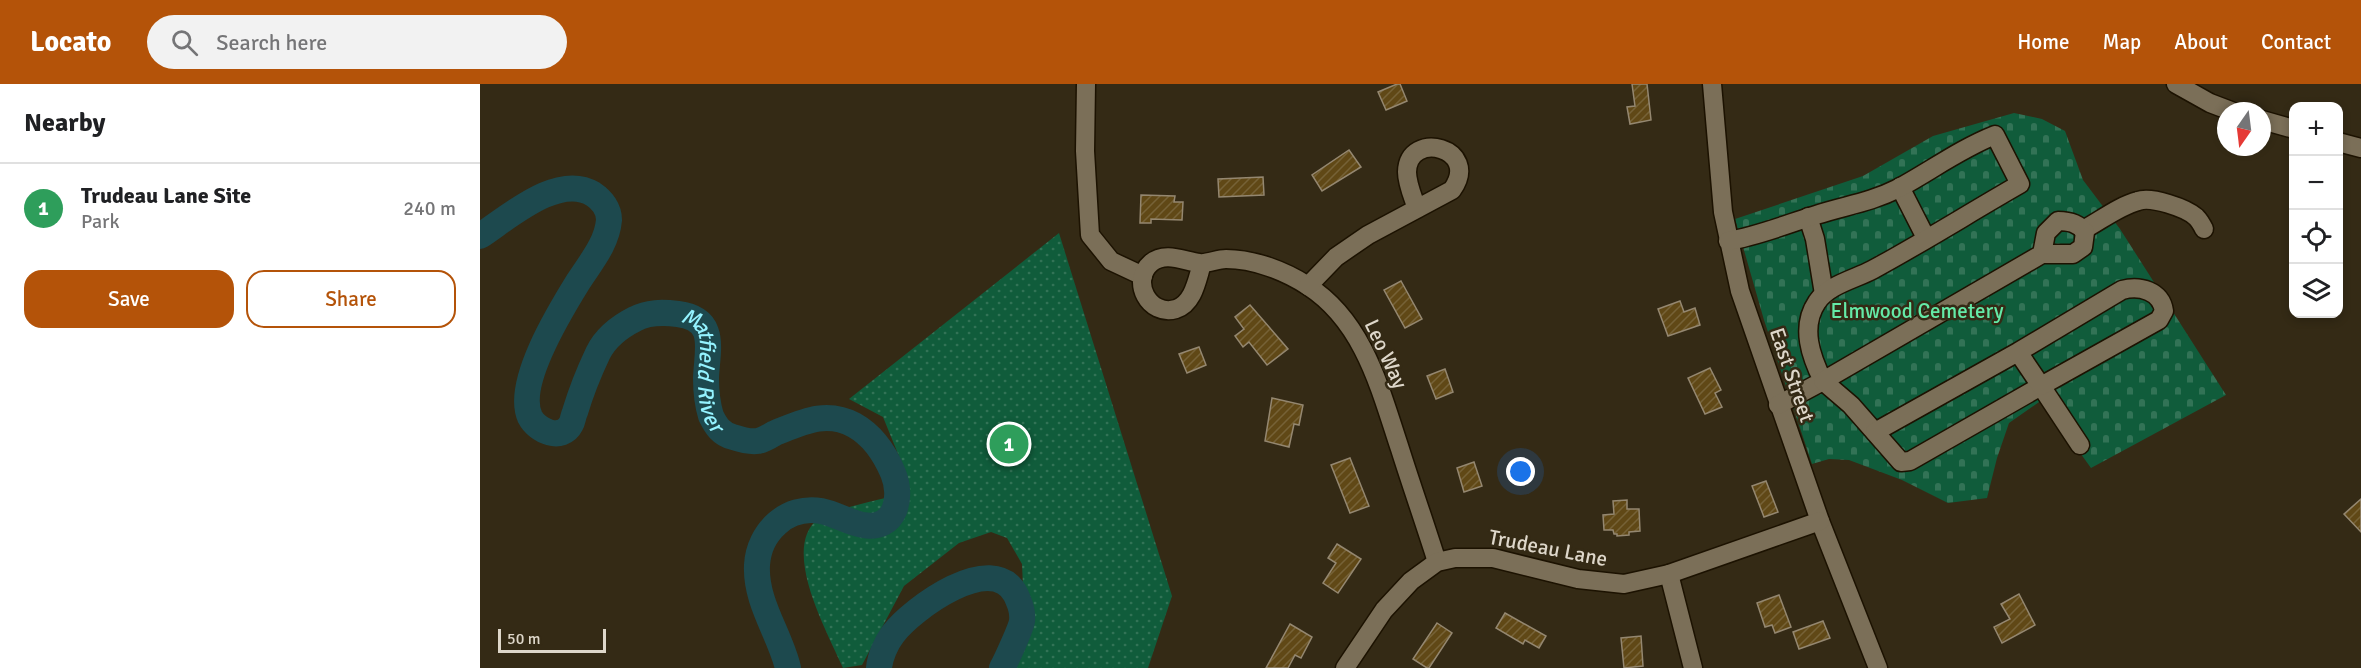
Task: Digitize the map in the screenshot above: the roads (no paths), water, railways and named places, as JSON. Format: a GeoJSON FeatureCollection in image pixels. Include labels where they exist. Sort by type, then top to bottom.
{"type":"FeatureCollection","features":[{"type":"Feature","properties":{"kind":"street"},"geometry":{"type":"LineString","coordinates":[[1086,84],[1085,151],[1090,235],[1111,261],[1143,276],[1142,290],[1149,302],[1161,309],[1176,309],[1189,300],[1202,264]]}},
{"type":"Feature","properties":{"kind":"street","name":"East Street"},"geometry":{"type":"LineString","coordinates":[[1712,84],[1719,182],[1728,241],[1744,301],[1820,521],[1878,668]]}},
{"type":"Feature","properties":{"kind":"street"},"geometry":{"type":"LineString","coordinates":[[2176,84],[2217,106]]}},
{"type":"Feature","properties":{"kind":"street"},"geometry":{"type":"LineString","coordinates":[[2271,123],[2289,128]]}},
{"type":"Feature","properties":{"kind":"street"},"geometry":{"type":"LineString","coordinates":[[1728,241],[1746,238],[1808,217],[1858,205],[1900,188],[1968,146],[1995,135],[2020,184],[1872,270],[1824,294],[1814,308],[1808,329],[1809,344],[1823,381],[1851,405],[1898,460],[1907,462],[2159,320],[2164,311],[2162,301],[2152,292],[2142,289],[2133,287],[2122,290],[2018,352],[1875,432]]}},
{"type":"Feature","properties":{"kind":"street"},"geometry":{"type":"LineString","coordinates":[[2343,143],[2361,148]]}},
{"type":"Feature","properties":{"kind":"street"},"geometry":{"type":"LineString","coordinates":[[1900,188],[1926,238]]}},
{"type":"Feature","properties":{"kind":"street"},"geometry":{"type":"LineString","coordinates":[[2083,230],[2138,200],[2168,204],[2188,212],[2196,217],[2204,229]]}},
{"type":"Feature","properties":{"kind":"street"},"geometry":{"type":"LineString","coordinates":[[1308,286],[1322,270],[1349,248],[1368,235],[1417,209]]}},
{"type":"Feature","properties":{"kind":"street"},"geometry":{"type":"LineString","coordinates":[[1808,217],[1815,239],[1824,294]]}},
{"type":"Feature","properties":{"kind":"street"},"geometry":{"type":"LineString","coordinates":[[1779,405],[2042,254],[2073,254],[2083,247],[2083,230],[2067,221],[2058,221],[2046,233],[2042,254]]}},
{"type":"Feature","properties":{"kind":"street","name":"Leo Way"},"geometry":{"type":"LineString","coordinates":[[1143,276],[1150,264],[1162,258],[1202,264],[1223,259],[1243,261],[1279,271],[1308,286],[1338,310],[1350,326],[1376,378],[1437,562]]}},
{"type":"Feature","properties":{"kind":"street"},"geometry":{"type":"LineString","coordinates":[[2018,352],[2080,445]]}},
{"type":"Feature","properties":{"kind":"street","name":"Trudeau Lane"},"geometry":{"type":"LineString","coordinates":[[1345,668],[1384,610],[1411,581],[1437,562],[1455,558],[1493,558],[1555,574],[1601,583],[1624,584],[1669,574],[1820,521]]}},
{"type":"Feature","properties":{"kind":"street"},"geometry":{"type":"LineString","coordinates":[[1669,574],[1693,668]]}},
{"type":"Feature","properties":{"kind":"waterway","name":"Matfield River"},"geometry":{"type":"LineString","coordinates":[[480,236],[534,200],[565,189],[579,189],[593,194],[608,212],[608,229],[605,237],[551,329],[534,367],[527,403],[530,417],[538,427],[556,433],[567,429],[571,424],[598,353],[605,342],[624,325],[640,317],[666,313],[691,317],[705,329],[708,347],[706,378],[709,407],[715,423],[725,434],[758,441],[814,419],[834,418],[861,429],[882,452],[896,482],[897,502],[890,518],[883,523],[863,525],[827,512],[809,510],[797,512],[777,523],[763,542],[757,565],[757,579],[764,605],[788,668]]}},
{"type":"Feature","properties":{"kind":"waterway","name":"Matfield River"},"geometry":{"type":"LineString","coordinates":[[879,668],[890,638],[917,611],[953,588],[972,581],[990,578],[1005,582],[1016,595],[1022,614],[1019,630],[1002,668]]}},
{"type":"Feature","properties":{"kind":"place","name":"Trudeau Lane Site"},"geometry":{"type":"Point","coordinates":[1009,444]}},
{"type":"Feature","properties":{"kind":"park label","name":"Elmwood Cemetery"},"geometry":{"type":"Point","coordinates":[1917,311]}}]}
